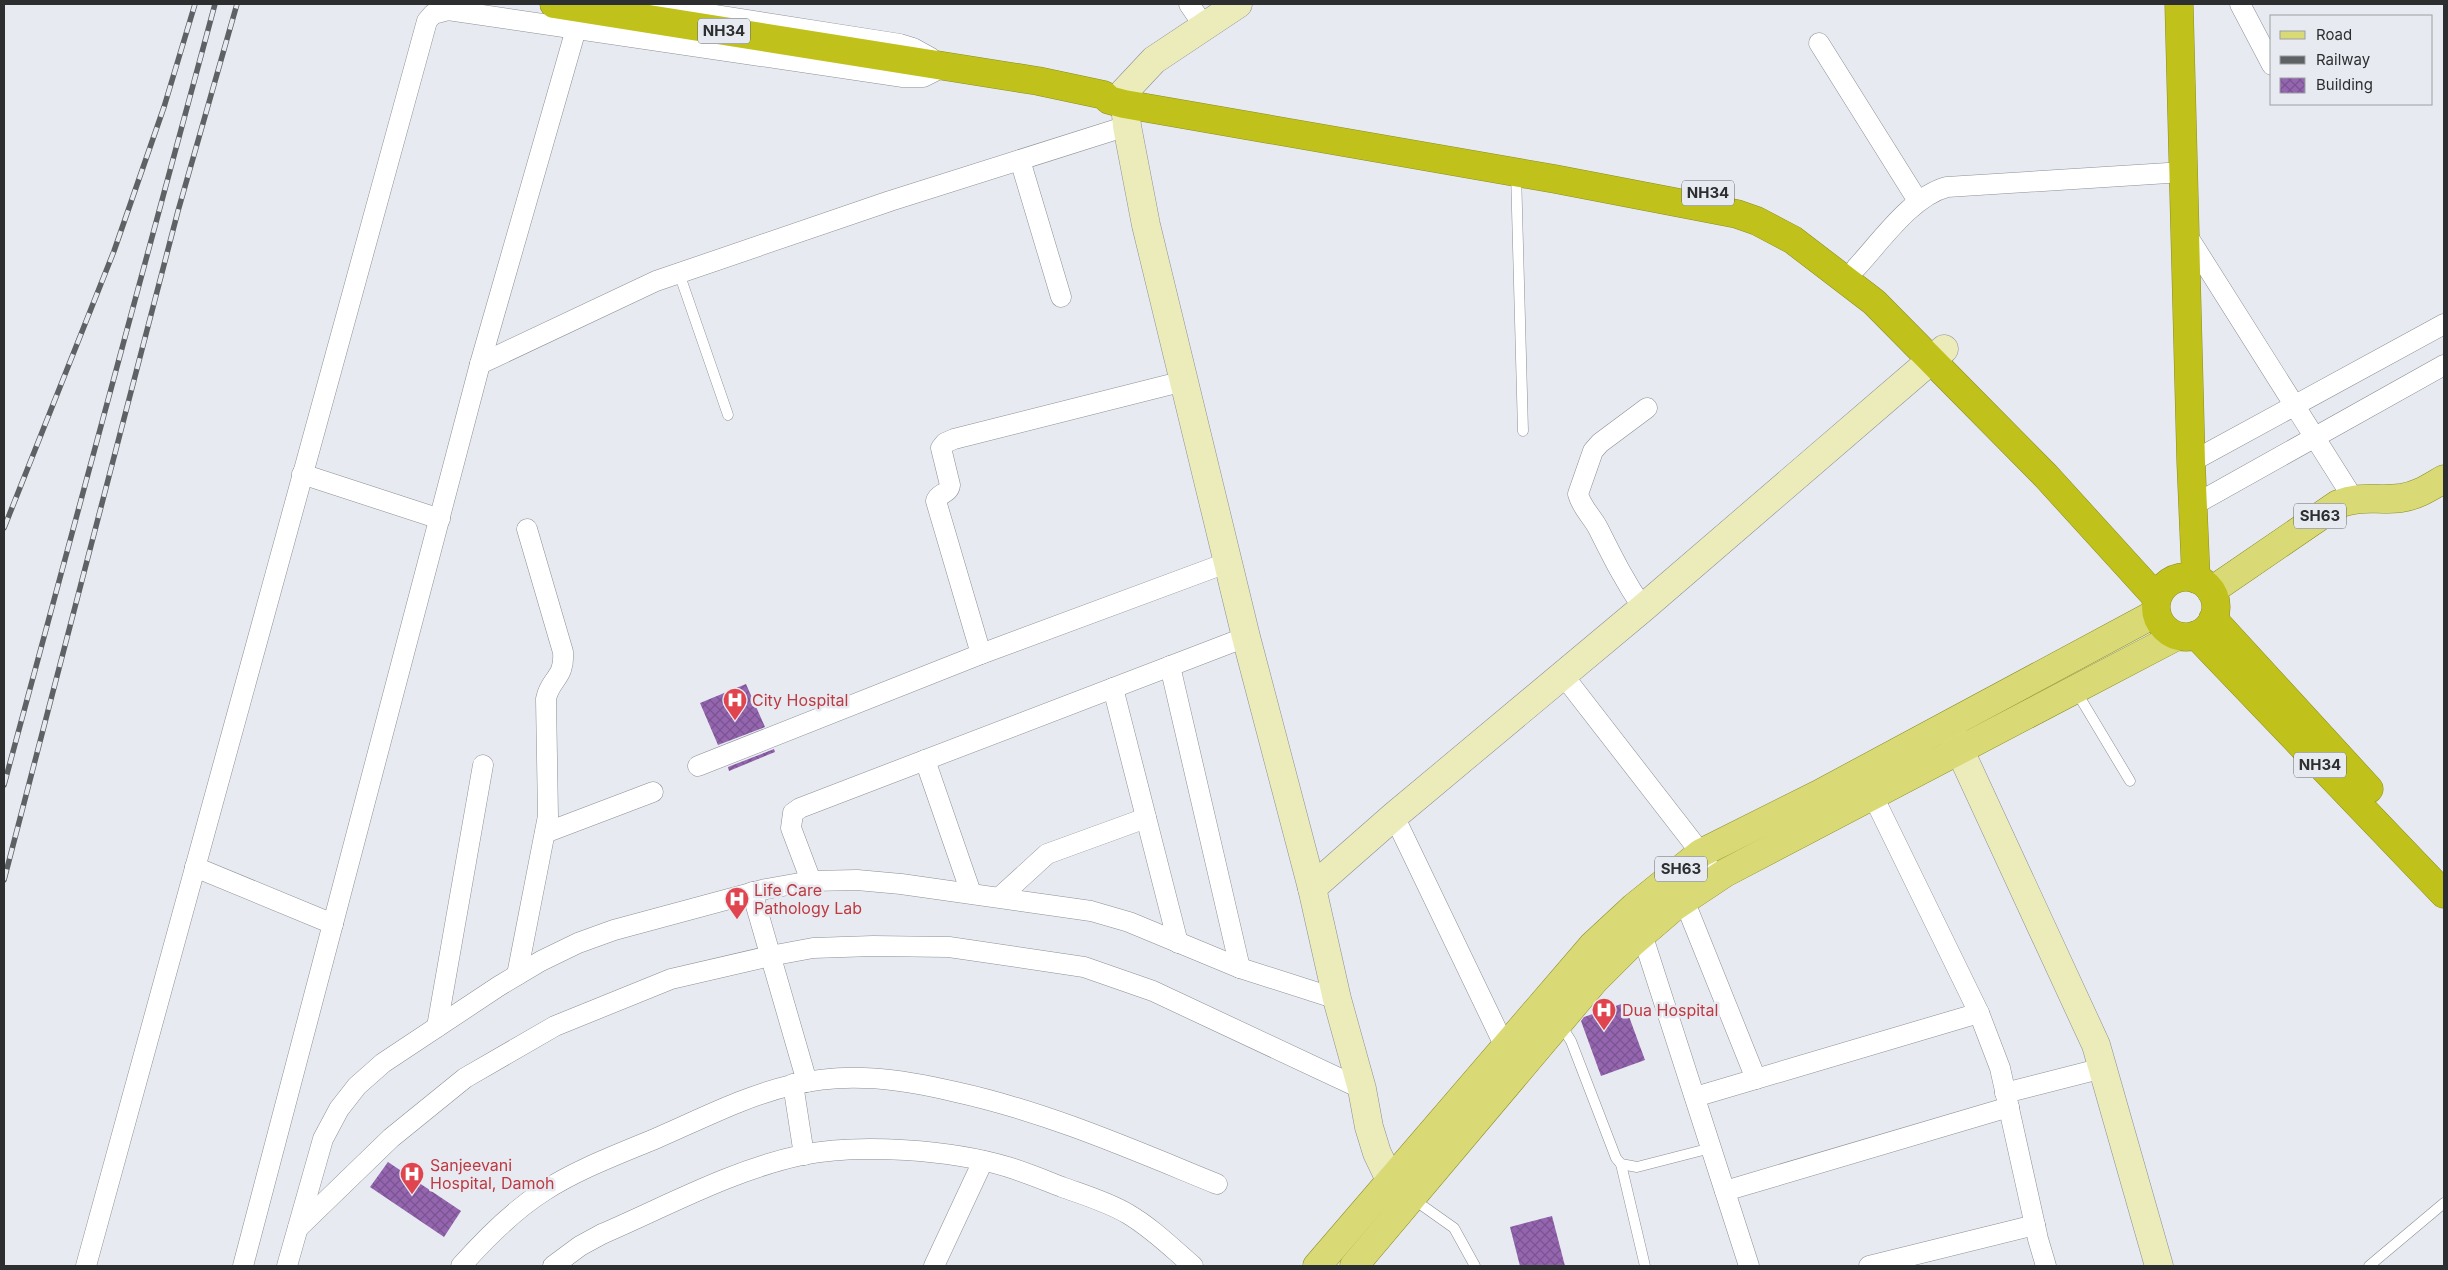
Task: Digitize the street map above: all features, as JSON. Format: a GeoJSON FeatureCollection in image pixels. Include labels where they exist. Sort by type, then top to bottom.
{"type":"FeatureCollection","features":[{"type":"Feature","properties":{"kind":"highway","name":"NH34"},"geometry":{"type":"LineString","coordinates":[[554,4],[1038,81],[1120,104],[1760,203],[1781,212],[1828,244],[1884,291],[1938,354]]}},
{"type":"Feature","properties":{"kind":"highway"},"geometry":{"type":"LineString","coordinates":[[2179,4],[2192,506],[2204,585],[2216,610],[2196,630]]}},
{"type":"Feature","properties":{"kind":"highway","name":"NH34"},"geometry":{"type":"LineString","coordinates":[[1516,166],[1737,214],[1757,221],[1793,240],[1846,279],[1938,354],[2058,463],[2161,598],[2164,628],[2196,630],[2389,824],[2444,870]]}},
{"type":"Feature","properties":{"kind":"highway"},"geometry":{"type":"LineString","coordinates":[[2161,598],[2187,577],[2204,585]]}},
{"type":"Feature","properties":{"kind":"highway","name":"NH34"},"geometry":{"type":"LineString","coordinates":[[2389,824],[2444,894]]}},
{"type":"Feature","properties":{"kind":"main road","name":"SH63"},"geometry":{"type":"LineString","coordinates":[[2204,585],[2328,510],[2353,498],[2401,498],[2422,492],[2444,479]]}},
{"type":"Feature","properties":{"kind":"main road","name":"SH63"},"geometry":{"type":"LineString","coordinates":[[1635,923],[1701,853],[1818,794],[1948,723],[2161,598]]}},
{"type":"Feature","properties":{"kind":"main road","name":"SH63"},"geometry":{"type":"LineString","coordinates":[[1354,1266],[1411,1198],[1514,1058],[1549,1016],[1592,946],[1684,900],[1715,879],[1873,796],[2196,630]]}},
{"type":"Feature","properties":{"kind":"main road"},"geometry":{"type":"LineString","coordinates":[[1818,794],[1832,818]]}},
{"type":"Feature","properties":{"kind":"main road","name":"SH63"},"geometry":{"type":"LineString","coordinates":[[1317,1266],[1390,1180],[1514,1058]]}},
{"type":"Feature","properties":{"kind":"street"},"geometry":{"type":"LineString","coordinates":[[645,4],[900,44],[913,48],[945,66]]}},
{"type":"Feature","properties":{"kind":"street"},"geometry":{"type":"LineString","coordinates":[[1189,4],[1204,26]]}},
{"type":"Feature","properties":{"kind":"street"},"geometry":{"type":"LineString","coordinates":[[480,364],[642,286],[1020,160],[1120,104],[1154,60],[1238,4]]}},
{"type":"Feature","properties":{"kind":"street"},"geometry":{"type":"LineString","coordinates":[[2240,4],[2270,61]]}},
{"type":"Feature","properties":{"kind":"street"},"geometry":{"type":"LineString","coordinates":[[86,1266],[427,21],[433,14],[448,10],[903,77],[924,77],[945,66]]}},
{"type":"Feature","properties":{"kind":"street"},"geometry":{"type":"LineString","coordinates":[[243,1266],[480,364],[576,29]]}},
{"type":"Feature","properties":{"kind":"street"},"geometry":{"type":"LineString","coordinates":[[1819,44],[1918,201]]}},
{"type":"Feature","properties":{"kind":"street"},"geometry":{"type":"LineString","coordinates":[[1120,104],[1146,225],[1246,637],[1312,888],[1337,999],[1362,1088],[1374,1145],[1390,1180],[1411,1198]]}},
{"type":"Feature","properties":{"kind":"street"},"geometry":{"type":"LineString","coordinates":[[1020,160],[1061,298]]}},
{"type":"Feature","properties":{"kind":"street"},"geometry":{"type":"LineString","coordinates":[[1856,268],[1918,201],[1935,190],[1947,187],[2184,172]]}},
{"type":"Feature","properties":{"kind":"street"},"geometry":{"type":"LineString","coordinates":[[2185,232],[2353,498]]}},
{"type":"Feature","properties":{"kind":"street"},"geometry":{"type":"LineString","coordinates":[[2191,462],[2444,324]]}},
{"type":"Feature","properties":{"kind":"street"},"geometry":{"type":"LineString","coordinates":[[1312,888],[1394,816],[1643,608],[1938,354]]}},
{"type":"Feature","properties":{"kind":"street"},"geometry":{"type":"LineString","coordinates":[[2192,506],[2316,439],[2444,365]]}},
{"type":"Feature","properties":{"kind":"street"},"geometry":{"type":"LineString","coordinates":[[981,654],[936,501],[938,496],[948,491],[950,485],[941,448],[945,443],[954,439],[1184,381]]}},
{"type":"Feature","properties":{"kind":"street"},"geometry":{"type":"LineString","coordinates":[[1643,608],[1620,575],[1599,529],[1582,507],[1578,494],[1593,451],[1600,442],[1646,408]]}},
{"type":"Feature","properties":{"kind":"street"},"geometry":{"type":"LineString","coordinates":[[302,474],[440,518]]}},
{"type":"Feature","properties":{"kind":"street"},"geometry":{"type":"LineString","coordinates":[[517,975],[549,805],[546,699],[551,686],[560,676],[564,659],[527,529]]}},
{"type":"Feature","properties":{"kind":"street"},"geometry":{"type":"LineString","coordinates":[[698,766],[981,654],[1229,562]]}},
{"type":"Feature","properties":{"kind":"street"},"geometry":{"type":"LineString","coordinates":[[811,882],[791,828],[793,813],[800,808],[1246,637]]}},
{"type":"Feature","properties":{"kind":"street"},"geometry":{"type":"LineString","coordinates":[[1170,666],[1240,968]]}},
{"type":"Feature","properties":{"kind":"street"},"geometry":{"type":"LineString","coordinates":[[1562,675],[1701,853],[1715,879]]}},
{"type":"Feature","properties":{"kind":"street"},"geometry":{"type":"LineString","coordinates":[[1113,688],[1178,943]]}},
{"type":"Feature","properties":{"kind":"street"},"geometry":{"type":"LineString","coordinates":[[1948,723],[2096,1046],[2159,1266]]}},
{"type":"Feature","properties":{"kind":"street"},"geometry":{"type":"LineString","coordinates":[[925,760],[971,893]]}},
{"type":"Feature","properties":{"kind":"street"},"geometry":{"type":"LineString","coordinates":[[437,1027],[483,765]]}},
{"type":"Feature","properties":{"kind":"street"},"geometry":{"type":"LineString","coordinates":[[545,833],[653,792]]}},
{"type":"Feature","properties":{"kind":"street"},"geometry":{"type":"LineString","coordinates":[[1873,796],[1979,1013],[2000,1068],[2046,1266]]}},
{"type":"Feature","properties":{"kind":"street"},"geometry":{"type":"LineString","coordinates":[[1394,816],[1514,1058]]}},
{"type":"Feature","properties":{"kind":"street"},"geometry":{"type":"LineString","coordinates":[[1000,897],[1047,854],[1146,818]]}},
{"type":"Feature","properties":{"kind":"street"},"geometry":{"type":"LineString","coordinates":[[195,867],[333,924]]}},
{"type":"Feature","properties":{"kind":"street"},"geometry":{"type":"LineString","coordinates":[[286,1266],[323,1139],[339,1109],[357,1086],[383,1063],[517,975],[578,943],[614,930],[752,892],[811,882],[858,880],[971,893],[1091,910],[1129,922],[1240,968],[1337,999]]}},
{"type":"Feature","properties":{"kind":"street"},"geometry":{"type":"LineString","coordinates":[[752,892],[770,956],[800,1083],[804,1155]]}},
{"type":"Feature","properties":{"kind":"street"},"geometry":{"type":"LineString","coordinates":[[1684,900],[1756,1078]]}},
{"type":"Feature","properties":{"kind":"street"},"geometry":{"type":"LineString","coordinates":[[1635,923],[1695,1097],[1749,1266]]}},
{"type":"Feature","properties":{"kind":"street"},"geometry":{"type":"LineString","coordinates":[[297,1230],[390,1138],[465,1078],[555,1026],[671,979],[813,948],[873,946],[949,947],[1084,967],[1154,990],[1362,1088]]}},
{"type":"Feature","properties":{"kind":"street"},"geometry":{"type":"LineString","coordinates":[[1695,1097],[1979,1013]]}},
{"type":"Feature","properties":{"kind":"street"},"geometry":{"type":"LineString","coordinates":[[1725,1191],[2102,1068]]}},
{"type":"Feature","properties":{"kind":"street"},"geometry":{"type":"LineString","coordinates":[[461,1266],[503,1224],[544,1191],[600,1162],[746,1100],[800,1083],[832,1078],[875,1077],[922,1084],[997,1101],[1049,1117],[1217,1184]]}},
{"type":"Feature","properties":{"kind":"street"},"geometry":{"type":"LineString","coordinates":[[553,1266],[580,1246],[602,1234],[756,1167],[804,1155],[887,1150],[926,1152],[984,1161],[1008,1167],[1091,1197],[1128,1214],[1152,1231],[1191,1266]]}},
{"type":"Feature","properties":{"kind":"street"},"geometry":{"type":"LineString","coordinates":[[934,1266],[984,1161]]}},
{"type":"Feature","properties":{"kind":"street"},"geometry":{"type":"LineString","coordinates":[[1869,1266],[2035,1225]]}},
{"type":"Feature","properties":{"kind":"lane"},"geometry":{"type":"LineString","coordinates":[[1516,166],[1523,431]]}},
{"type":"Feature","properties":{"kind":"lane"},"geometry":{"type":"LineString","coordinates":[[679,273],[728,415]]}},
{"type":"Feature","properties":{"kind":"lane"},"geometry":{"type":"LineString","coordinates":[[2076,691],[2130,781]]}},
{"type":"Feature","properties":{"kind":"lane"},"geometry":{"type":"LineString","coordinates":[[1549,1016],[1571,1040],[1616,1158],[1621,1164],[1645,1266]]}},
{"type":"Feature","properties":{"kind":"lane"},"geometry":{"type":"LineString","coordinates":[[1621,1164],[1637,1167],[1711,1148]]}},
{"type":"Feature","properties":{"kind":"lane"},"geometry":{"type":"LineString","coordinates":[[1411,1198],[1454,1228],[1475,1266]]}},
{"type":"Feature","properties":{"kind":"lane"},"geometry":{"type":"LineString","coordinates":[[2369,1266],[2444,1203]]}},
{"type":"Feature","properties":{"kind":"building"},"geometry":{"type":"Polygon","coordinates":[[[746,684],[765,727],[718,745],[700,703],[746,684]]]}},
{"type":"Feature","properties":{"kind":"building"},"geometry":{"type":"Polygon","coordinates":[[[774,749],[775,752],[729,771],[728,767],[774,749]]]}},
{"type":"Feature","properties":{"kind":"building"},"geometry":{"type":"Polygon","coordinates":[[[1624,1003],[1645,1060],[1601,1076],[1581,1021],[1584,1017],[1624,1003]]]}},
{"type":"Feature","properties":{"kind":"building"},"geometry":{"type":"Polygon","coordinates":[[[388,1162],[461,1211],[444,1237],[370,1187],[388,1162]]]}},
{"type":"Feature","properties":{"kind":"building"},"geometry":{"type":"Polygon","coordinates":[[[1552,1216],[1565,1266],[1520,1266],[1510,1227],[1552,1216]]]}},
{"type":"Feature","properties":{"kind":"railway"},"geometry":{"type":"LineString","coordinates":[[4,528],[114,251],[164,107],[195,4]]}},
{"type":"Feature","properties":{"kind":"railway"},"geometry":{"type":"LineString","coordinates":[[4,785],[215,4]]}},
{"type":"Feature","properties":{"kind":"railway"},"geometry":{"type":"LineString","coordinates":[[4,880],[178,211],[237,4]]}},
{"type":"Feature","properties":{"kind":"place","name":"City Hospital"},"geometry":{"type":"Point","coordinates":[735,721]}},
{"type":"Feature","properties":{"kind":"place","name":"Life Care Pathology Lab"},"geometry":{"type":"Point","coordinates":[737,920]}},
{"type":"Feature","properties":{"kind":"place","name":"Dua Hospital"},"geometry":{"type":"Point","coordinates":[1604,1031]}},
{"type":"Feature","properties":{"kind":"place","name":"Sanjeevani Hospital, Damoh"},"geometry":{"type":"Point","coordinates":[412,1195]}}]}
